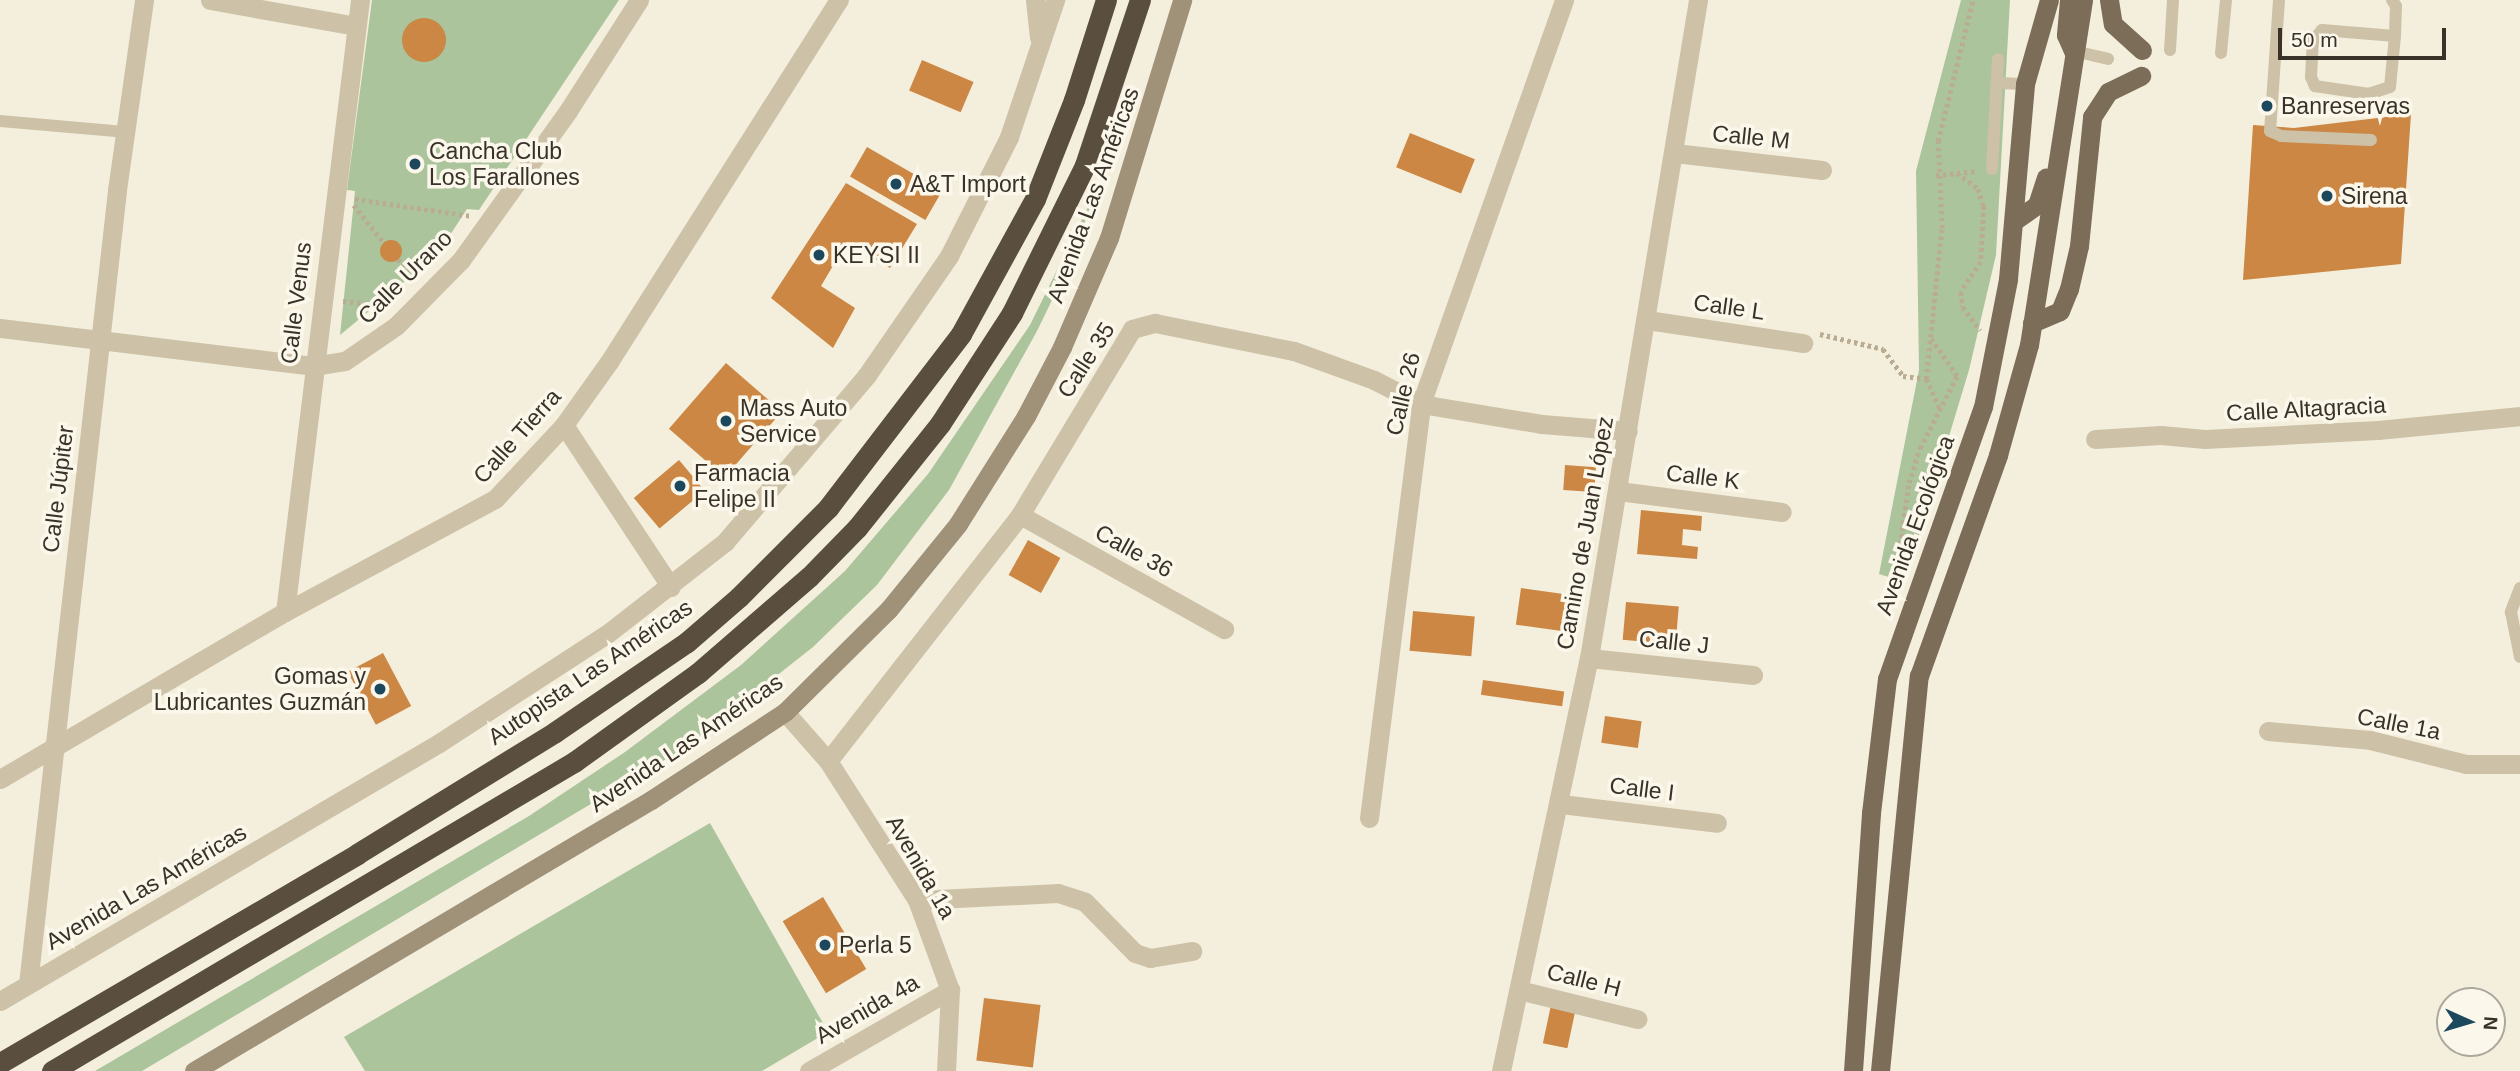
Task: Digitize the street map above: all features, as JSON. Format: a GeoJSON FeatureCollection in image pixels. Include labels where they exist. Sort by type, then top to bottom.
{"type":"FeatureCollection","features":[{"type":"Feature","properties":{"kind":"highway","name":"Autopista Las Américas"},"geometry":{"type":"LineString","coordinates":[[0,1062],[523,752],[687,642],[739,597],[828,508],[961,334],[1035,199],[1074,100],[1106,0]]}},
{"type":"Feature","properties":{"kind":"highway"},"geometry":{"type":"LineString","coordinates":[[51,1071],[574,762],[698,673],[809,577],[857,528],[940,424],[1012,313],[1085,164],[1140,0]]}},
{"type":"Feature","properties":{"kind":"main road","name":"Avenida Las Américas"},"geometry":{"type":"LineString","coordinates":[[194,1071],[651,800],[786,712],[915,579],[1005,450],[1062,347],[1109,238],[1182,0]]}},
{"type":"Feature","properties":{"kind":"main road","name":"Avenida Ecológica"},"geometry":{"type":"LineString","coordinates":[[1853,1071],[1871,813],[1887,679],[1983,407],[2000,334],[2014,221],[2025,84],[2049,0]]}},
{"type":"Feature","properties":{"kind":"main road"},"geometry":{"type":"LineString","coordinates":[[2069,0],[2066,35],[2074,51]]}},
{"type":"Feature","properties":{"kind":"main road"},"geometry":{"type":"LineString","coordinates":[[1880,1071],[1919,676],[1998,455],[2032,323],[2083,0]]}},
{"type":"Feature","properties":{"kind":"main road"},"geometry":{"type":"LineString","coordinates":[[2109,0],[2113,24],[2142,50]]}},
{"type":"Feature","properties":{"kind":"main road"},"geometry":{"type":"LineString","coordinates":[[2014,221],[2037,205],[2044,186],[2056,88],[2074,51]]}},
{"type":"Feature","properties":{"kind":"main road"},"geometry":{"type":"LineString","coordinates":[[2032,323],[2060,311],[2069,289],[2079,246],[2092,117],[2108,92],[2141,76]]}},
{"type":"Feature","properties":{"kind":"street","name":"Calle Júpiter"},"geometry":{"type":"LineString","coordinates":[[28,984],[52,748],[125,132],[144,0]]}},
{"type":"Feature","properties":{"kind":"street"},"geometry":{"type":"LineString","coordinates":[[210,0],[356,26]]}},
{"type":"Feature","properties":{"kind":"street","name":"Calle Venus"},"geometry":{"type":"LineString","coordinates":[[285,612],[313,366],[360,0]]}},
{"type":"Feature","properties":{"kind":"street","name":"Calle Urano"},"geometry":{"type":"LineString","coordinates":[[0,328],[313,366],[345,361],[396,326],[461,260],[492,219],[639,0]]}},
{"type":"Feature","properties":{"kind":"street","name":"Calle Tierra"},"geometry":{"type":"LineString","coordinates":[[0,779],[285,612],[495,499],[564,425],[609,362],[839,0]]}},
{"type":"Feature","properties":{"kind":"street"},"geometry":{"type":"LineString","coordinates":[[1034,0],[1040,51]]}},
{"type":"Feature","properties":{"kind":"street","name":"Avenida Las Américas"},"geometry":{"type":"LineString","coordinates":[[0,1001],[439,743],[671,587],[725,542],[770,494],[905,324],[980,200],[1040,51],[1055,0]]}},
{"type":"Feature","properties":{"kind":"street","name":"Calle 26"},"geometry":{"type":"LineString","coordinates":[[1369,818],[1421,404],[1564,0]]}},
{"type":"Feature","properties":{"kind":"street","name":"Camino de Juan López"},"geometry":{"type":"LineString","coordinates":[[1501,1071],[1561,804],[1589,658],[1675,153],[1698,0]]}},
{"type":"Feature","properties":{"kind":"street","name":"Calle M"},"geometry":{"type":"LineString","coordinates":[[1675,153],[1822,170]]}},
{"type":"Feature","properties":{"kind":"street","name":"Calle L"},"geometry":{"type":"LineString","coordinates":[[1647,320],[1803,343]]}},
{"type":"Feature","properties":{"kind":"street","name":"Calle 35"},"geometry":{"type":"LineString","coordinates":[[828,761],[1020,515],[1132,329],[1155,323],[1294,351],[1374,380],[1421,404],[1542,424],[1628,431]]}},
{"type":"Feature","properties":{"kind":"street","name":"Calle Altagracia"},"geometry":{"type":"LineString","coordinates":[[2095,439],[2161,435],[2205,439],[2378,430],[2520,416]]}},
{"type":"Feature","properties":{"kind":"street"},"geometry":{"type":"LineString","coordinates":[[564,425],[671,587]]}},
{"type":"Feature","properties":{"kind":"street","name":"Calle K"},"geometry":{"type":"LineString","coordinates":[[1618,491],[1782,512]]}},
{"type":"Feature","properties":{"kind":"street","name":"Calle 36"},"geometry":{"type":"LineString","coordinates":[[1020,515],[1224,629]]}},
{"type":"Feature","properties":{"kind":"street","name":"Calle J"},"geometry":{"type":"LineString","coordinates":[[1589,658],[1753,675]]}},
{"type":"Feature","properties":{"kind":"street","name":"Avenida 1a"},"geometry":{"type":"LineString","coordinates":[[786,712],[828,761],[917,900],[950,989],[946,1071]]}},
{"type":"Feature","properties":{"kind":"street","name":"Calle 1a"},"geometry":{"type":"LineString","coordinates":[[2268,731],[2370,740],[2466,764],[2520,764]]}},
{"type":"Feature","properties":{"kind":"street","name":"Calle I"},"geometry":{"type":"LineString","coordinates":[[1561,804],[1717,823]]}},
{"type":"Feature","properties":{"kind":"street"},"geometry":{"type":"LineString","coordinates":[[917,900],[1058,893],[1085,902],[1135,953],[1150,958],[1192,951]]}},
{"type":"Feature","properties":{"kind":"street","name":"Avenida 4a"},"geometry":{"type":"LineString","coordinates":[[808,1071],[950,989]]}},
{"type":"Feature","properties":{"kind":"street","name":"Calle H"},"geometry":{"type":"LineString","coordinates":[[1519,990],[1637,1019]]}},
{"type":"Feature","properties":{"kind":"lane"},"geometry":{"type":"LineString","coordinates":[[2170,50],[2173,0]]}},
{"type":"Feature","properties":{"kind":"lane"},"geometry":{"type":"LineString","coordinates":[[2221,52],[2226,0]]}},
{"type":"Feature","properties":{"kind":"lane"},"geometry":{"type":"LineString","coordinates":[[2279,0],[2270,131],[2281,136],[2371,140]]}},
{"type":"Feature","properties":{"kind":"lane"},"geometry":{"type":"LineString","coordinates":[[2392,0],[2396,6],[2395,36],[2389,87],[2382,92],[2315,86],[2311,77],[2313,40],[2322,30],[2395,36]]}},
{"type":"Feature","properties":{"kind":"lane"},"geometry":{"type":"LineString","coordinates":[[2074,51],[2108,60]]}},
{"type":"Feature","properties":{"kind":"lane"},"geometry":{"type":"LineString","coordinates":[[1993,169],[1998,58]]}},
{"type":"Feature","properties":{"kind":"lane"},"geometry":{"type":"LineString","coordinates":[[1997,83],[2025,84]]}},
{"type":"Feature","properties":{"kind":"lane"},"geometry":{"type":"LineString","coordinates":[[0,121],[125,132]]}},
{"type":"Feature","properties":{"kind":"lane"},"geometry":{"type":"LineString","coordinates":[[2520,588],[2511,612],[2520,657]]}},
{"type":"Feature","properties":{"kind":"path"},"geometry":{"type":"LineString","coordinates":[[1939,408],[1926,379],[1942,228],[1936,175],[1945,104],[1973,0]]}},
{"type":"Feature","properties":{"kind":"path"},"geometry":{"type":"LineString","coordinates":[[1936,175],[1993,169]]}},
{"type":"Feature","properties":{"kind":"path"},"geometry":{"type":"LineString","coordinates":[[1957,173],[1978,189],[1984,206],[1981,262],[1964,283],[1963,307],[1976,327],[1991,338]]}},
{"type":"Feature","properties":{"kind":"path"},"geometry":{"type":"LineString","coordinates":[[384,243],[350,198],[492,219]]}},
{"type":"Feature","properties":{"kind":"path"},"geometry":{"type":"LineString","coordinates":[[398,260],[416,281]]}},
{"type":"Feature","properties":{"kind":"path"},"geometry":{"type":"LineString","coordinates":[[338,301],[388,306]]}},
{"type":"Feature","properties":{"kind":"path"},"geometry":{"type":"LineString","coordinates":[[1803,343],[1825,332],[1838,335],[1888,352],[1903,376],[1926,379]]}},
{"type":"Feature","properties":{"kind":"path"},"geometry":{"type":"LineString","coordinates":[[1906,589],[1896,579],[1901,523],[1916,460],[1939,408],[1957,376],[1931,340]]}},
{"type":"Feature","properties":{"kind":"green space"},"geometry":{"type":"Polygon","coordinates":[[[372,0],[619,0],[479,210],[467,209],[437,255],[340,335],[355,191],[347,190],[372,0]]]}},
{"type":"Feature","properties":{"kind":"green space"},"geometry":{"type":"Polygon","coordinates":[[[1961,0],[2010,0],[1996,255],[1969,370],[1905,582],[1879,574],[1919,370],[1916,171],[1961,0]]]}},
{"type":"Feature","properties":{"kind":"green space"},"geometry":{"type":"Polygon","coordinates":[[[1095,193],[1072,259],[1037,331],[949,490],[877,585],[813,647],[685,748],[142,1071],[95,1071],[529,816],[625,752],[741,665],[845,571],[928,474],[1030,325],[1095,193]]]}},
{"type":"Feature","properties":{"kind":"green space"},"geometry":{"type":"Polygon","coordinates":[[[710,823],[828,1032],[762,1071],[365,1071],[344,1037],[710,823]]]}},
{"type":"Feature","properties":{"kind":"building"},"geometry":{"type":"Polygon","coordinates":[[[424,18],[440,24],[446,40],[440,56],[424,62],[408,56],[402,40],[408,24],[424,18]]]}},
{"type":"Feature","properties":{"kind":"building"},"geometry":{"type":"Polygon","coordinates":[[[922,60],[974,82],[961,112],[909,90],[922,60]]]}},
{"type":"Feature","properties":{"kind":"building","name":"Sirena"},"geometry":{"type":"Polygon","coordinates":[[[2411,114],[2401,264],[2243,280],[2253,125],[2294,128],[2411,114]]]}},
{"type":"Feature","properties":{"kind":"building"},"geometry":{"type":"Polygon","coordinates":[[[1410,133],[1475,159],[1461,194],[1396,167],[1410,133]]]}},
{"type":"Feature","properties":{"kind":"building","name":"A&T Import"},"geometry":{"type":"Polygon","coordinates":[[[867,147],[942,190],[925,220],[850,176],[867,147]]]}},
{"type":"Feature","properties":{"kind":"building","name":"KEYSI II"},"geometry":{"type":"Polygon","coordinates":[[[846,183],[917,224],[890,268],[847,242],[821,286],[855,308],[833,348],[771,298],[846,183]]]}},
{"type":"Feature","properties":{"kind":"building"},"geometry":{"type":"Polygon","coordinates":[[[387,240],[395,240],[402,247],[402,255],[395,262],[387,262],[380,255],[380,247],[387,240]]]}},
{"type":"Feature","properties":{"kind":"building","name":"Mass Auto Service"},"geometry":{"type":"Polygon","coordinates":[[[726,363],[782,412],[725,477],[669,429],[726,363]]]}},
{"type":"Feature","properties":{"kind":"building"},"geometry":{"type":"Polygon","coordinates":[[[679,460],[705,491],[660,529],[634,498],[679,460]]]}},
{"type":"Feature","properties":{"kind":"building"},"geometry":{"type":"Polygon","coordinates":[[[1565,465],[1596,467],[1594,492],[1563,490],[1565,465]]]}},
{"type":"Feature","properties":{"kind":"building"},"geometry":{"type":"Polygon","coordinates":[[[1641,510],[1702,516],[1701,531],[1683,529],[1682,545],[1698,547],[1697,559],[1637,554],[1641,510]]]}},
{"type":"Feature","properties":{"kind":"building"},"geometry":{"type":"Polygon","coordinates":[[[1028,540],[1060,558],[1041,593],[1009,575],[1028,540]]]}},
{"type":"Feature","properties":{"kind":"building"},"geometry":{"type":"Polygon","coordinates":[[[1521,588],[1571,595],[1565,632],[1516,625],[1521,588]]]}},
{"type":"Feature","properties":{"kind":"building"},"geometry":{"type":"Polygon","coordinates":[[[1626,602],[1679,607],[1675,644],[1623,640],[1626,602]]]}},
{"type":"Feature","properties":{"kind":"building"},"geometry":{"type":"Polygon","coordinates":[[[1413,611],[1475,616],[1471,656],[1410,651],[1413,611]]]}},
{"type":"Feature","properties":{"kind":"building","name":"Gomas y Lubricantes Guzmán"},"geometry":{"type":"Polygon","coordinates":[[[383,653],[411,706],[376,725],[348,672],[383,653]]]}},
{"type":"Feature","properties":{"kind":"building"},"geometry":{"type":"Polygon","coordinates":[[[1483,680],[1564,691],[1562,706],[1481,695],[1483,680]]]}},
{"type":"Feature","properties":{"kind":"building"},"geometry":{"type":"Polygon","coordinates":[[[1605,716],[1642,721],[1638,748],[1601,743],[1605,716]]]}},
{"type":"Feature","properties":{"kind":"building","name":"Perla 5"},"geometry":{"type":"Polygon","coordinates":[[[823,897],[866,969],[826,993],[783,921],[823,897]]]}},
{"type":"Feature","properties":{"kind":"building"},"geometry":{"type":"Polygon","coordinates":[[[984,998],[1041,1005],[1033,1067],[976,1061],[984,998]]]}},
{"type":"Feature","properties":{"kind":"building"},"geometry":{"type":"Polygon","coordinates":[[[1551,1005],[1575,1010],[1567,1048],[1543,1043],[1551,1005]]]}},
{"type":"Feature","properties":{"kind":"place","name":"Banreservas"},"geometry":{"type":"Point","coordinates":[2267,106]}},
{"type":"Feature","properties":{"kind":"place","name":"Cancha Club Los Farallones"},"geometry":{"type":"Point","coordinates":[415,164]}},
{"type":"Feature","properties":{"kind":"place","name":"A&T Import"},"geometry":{"type":"Point","coordinates":[896,184]}},
{"type":"Feature","properties":{"kind":"place","name":"Sirena"},"geometry":{"type":"Point","coordinates":[2327,196]}},
{"type":"Feature","properties":{"kind":"place","name":"KEYSI II"},"geometry":{"type":"Point","coordinates":[819,255]}},
{"type":"Feature","properties":{"kind":"place","name":"Mass Auto Service"},"geometry":{"type":"Point","coordinates":[726,421]}},
{"type":"Feature","properties":{"kind":"place","name":"Farmacia Felipe II"},"geometry":{"type":"Point","coordinates":[680,486]}},
{"type":"Feature","properties":{"kind":"place","name":"Gomas y Lubricantes Guzmán"},"geometry":{"type":"Point","coordinates":[380,689]}},
{"type":"Feature","properties":{"kind":"place","name":"Perla 5"},"geometry":{"type":"Point","coordinates":[825,945]}}]}
